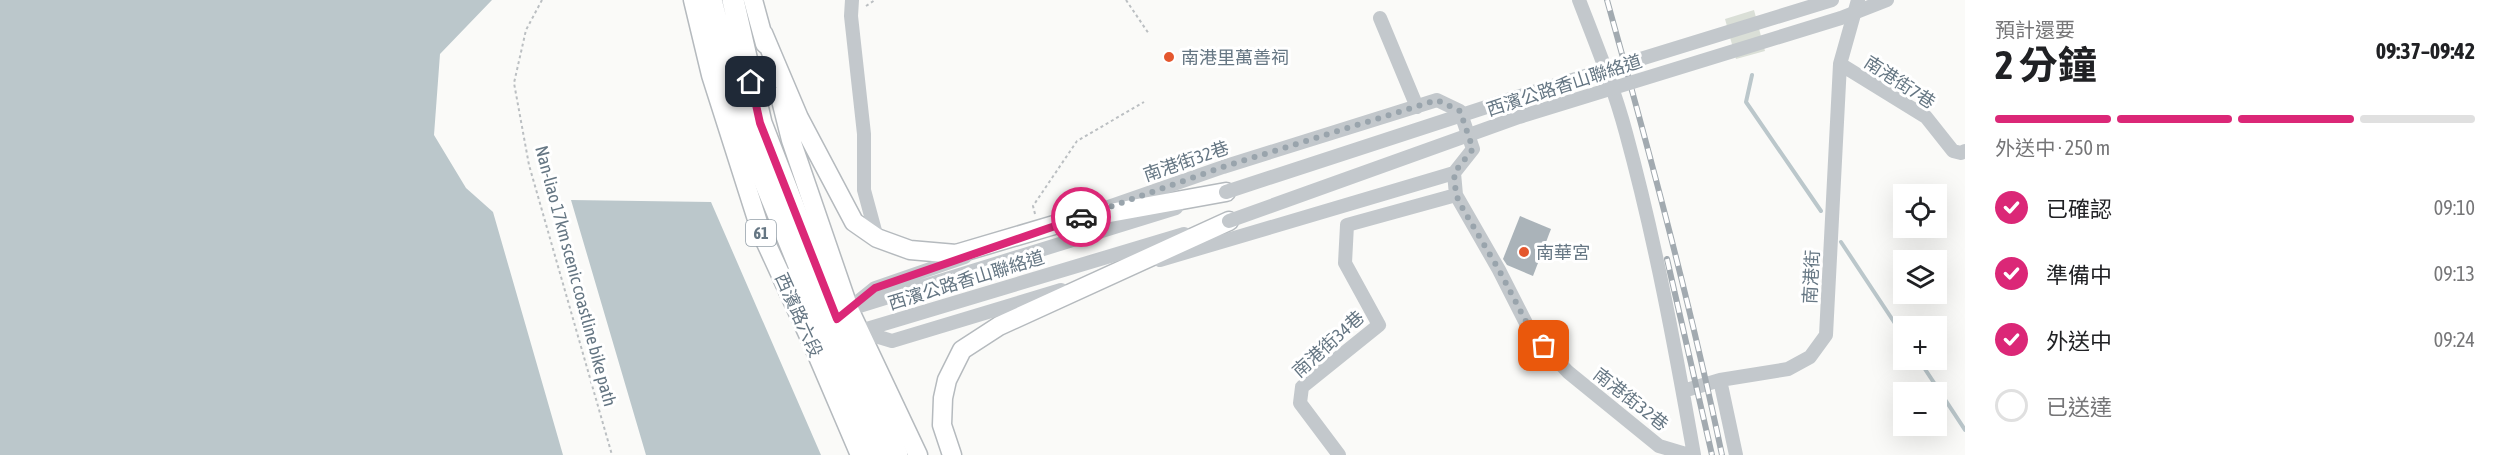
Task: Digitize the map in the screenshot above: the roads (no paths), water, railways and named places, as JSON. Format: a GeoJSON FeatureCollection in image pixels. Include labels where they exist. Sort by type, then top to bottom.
{"type":"FeatureCollection","features":[{"type":"Feature","properties":{"kind":"highway","name":"61"},"geometry":{"type":"LineString","coordinates":[[711,0],[744,130],[836,317]]}},
{"type":"Feature","properties":{"kind":"highway","name":"61"},"geometry":{"type":"LineString","coordinates":[[733,0],[760,123],[836,317],[838,341],[876,455]]}},
{"type":"Feature","properties":{"kind":"highway","name":"61"},"geometry":{"type":"LineString","coordinates":[[838,341],[897,455]]}},
{"type":"Feature","properties":{"kind":"main road","name":"西濱路六段"},"geometry":{"type":"LineString","coordinates":[[693,0],[711,75],[761,232],[918,455]]}},
{"type":"Feature","properties":{"kind":"main road","name":"西濱路六段"},"geometry":{"type":"LineString","coordinates":[[753,0],[836,317],[838,341],[860,455]]}},
{"type":"Feature","properties":{"kind":"main road"},"geometry":{"type":"LineString","coordinates":[[763,33],[799,118],[854,222],[877,238],[910,250],[956,254],[1071,220],[1226,192]]}},
{"type":"Feature","properties":{"kind":"main road"},"geometry":{"type":"LineString","coordinates":[[952,455],[942,424],[943,398],[947,380],[962,350],[999,326],[1229,221]]}},
{"type":"Feature","properties":{"kind":"street"},"geometry":{"type":"LineString","coordinates":[[852,0],[851,16],[864,134],[864,190],[877,238]]}},
{"type":"Feature","properties":{"kind":"street"},"geometry":{"type":"LineString","coordinates":[[1579,0],[1602,59],[1626,132],[1663,285],[1694,455]]}},
{"type":"Feature","properties":{"kind":"street","name":"西濱公路香山聯絡道"},"geometry":{"type":"LineString","coordinates":[[836,317],[1514,98],[1832,0]]}},
{"type":"Feature","properties":{"kind":"street","name":"南港街"},"geometry":{"type":"LineString","coordinates":[[1683,391],[1720,380],[1788,369],[1810,357],[1826,335],[1840,64],[1858,0]]}},
{"type":"Feature","properties":{"kind":"street","name":"西濱公路香山聯絡道"},"geometry":{"type":"LineString","coordinates":[[838,341],[1229,221],[1520,117],[1841,18],[1887,0]]}},
{"type":"Feature","properties":{"kind":"street"},"geometry":{"type":"LineString","coordinates":[[1380,18],[1417,107]]}},
{"type":"Feature","properties":{"kind":"street","name":"南港街7巷"},"geometry":{"type":"LineString","coordinates":[[1840,64],[1926,117],[1953,151],[1961,153],[1965,151]]}},
{"type":"Feature","properties":{"kind":"street","name":"南港街32巷"},"geometry":{"type":"LineString","coordinates":[[836,317],[875,288],[1223,167],[1437,100],[1460,111],[1473,149],[1454,173],[1456,195],[1532,333],[1568,372],[1659,446],[1689,455]]}},
{"type":"Feature","properties":{"kind":"street"},"geometry":{"type":"LineString","coordinates":[[838,341],[892,341],[1454,173]]}},
{"type":"Feature","properties":{"kind":"street","name":"南港街34巷"},"geometry":{"type":"LineString","coordinates":[[1339,455],[1300,403],[1302,387],[1379,325],[1345,263],[1347,225],[1456,195]]}},
{"type":"Feature","properties":{"kind":"street"},"geometry":{"type":"LineString","coordinates":[[1720,380],[1736,455]]}},
{"type":"Feature","properties":{"kind":"waterway"},"geometry":{"type":"LineString","coordinates":[[1752,75],[1746,102],[1821,211]]}},
{"type":"Feature","properties":{"kind":"waterway"},"geometry":{"type":"LineString","coordinates":[[1841,242],[1893,320]]}},
{"type":"Feature","properties":{"kind":"waterway"},"geometry":{"type":"LineString","coordinates":[[1926,370],[1965,430]]}},
{"type":"Feature","properties":{"kind":"railway"},"geometry":{"type":"LineString","coordinates":[[1607,0],[1683,284],[1722,455]]}},
{"type":"Feature","properties":{"kind":"railway"},"geometry":{"type":"LineString","coordinates":[[1667,259],[1712,455]]}},
{"type":"Feature","properties":{"kind":"place","name":"南港里萬善祠"},"geometry":{"type":"Point","coordinates":[1169,57]}},
{"type":"Feature","properties":{"kind":"place","name":"南華宮"},"geometry":{"type":"Point","coordinates":[1524,252]}}]}
